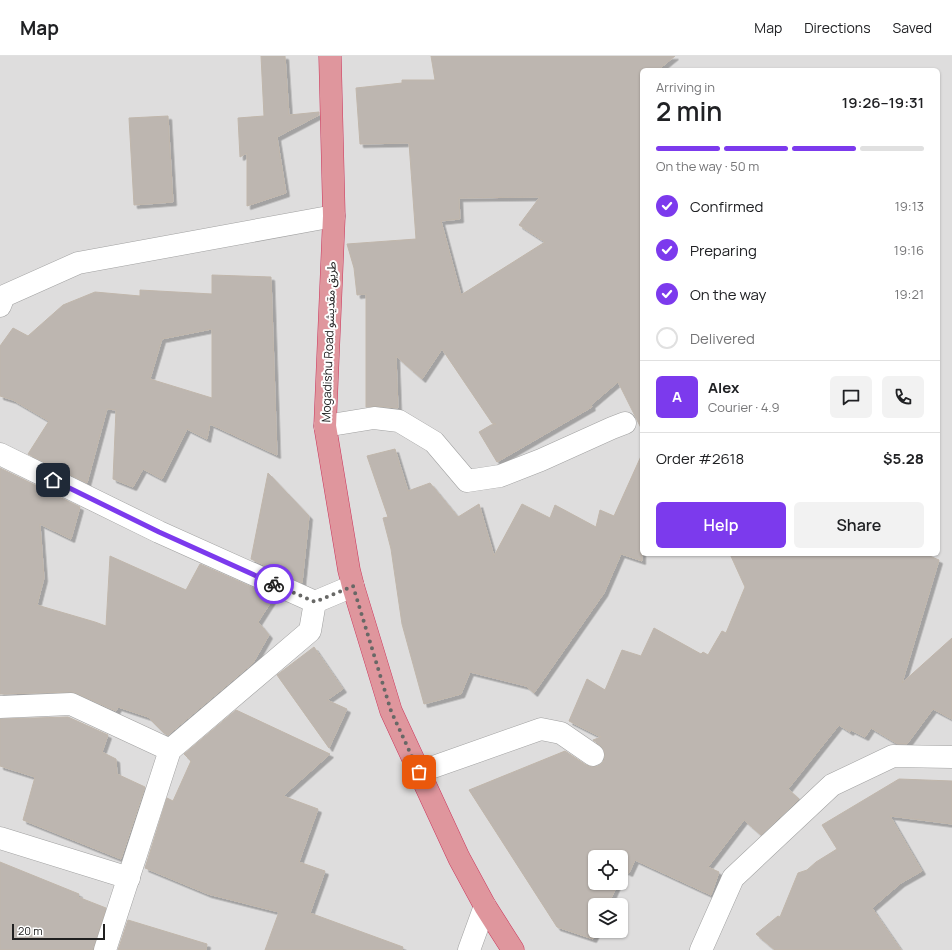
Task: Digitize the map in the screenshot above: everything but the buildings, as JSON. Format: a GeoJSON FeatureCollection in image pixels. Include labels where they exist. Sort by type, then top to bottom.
{"type":"FeatureCollection","features":[{"type":"Feature","properties":{"kind":"highway","name":"Mogadishu Road طريق مقديشو"},"geometry":{"type":"LineString","coordinates":[[330,56],[334,216],[325,426],[353,586],[391,711],[459,858],[485,906],[513,950]]}},
{"type":"Feature","properties":{"kind":"street"},"geometry":{"type":"LineString","coordinates":[[0,306],[4,296],[78,263],[334,216]]}},
{"type":"Feature","properties":{"kind":"street"},"geometry":{"type":"LineString","coordinates":[[325,426],[374,418],[399,421],[434,442],[467,481],[500,476],[541,460],[625,423]]}},
{"type":"Feature","properties":{"kind":"street"},"geometry":{"type":"LineString","coordinates":[[0,454],[159,532],[315,602],[353,586]]}},
{"type":"Feature","properties":{"kind":"street"},"geometry":{"type":"LineString","coordinates":[[105,950],[170,750],[310,631],[315,602]]}},
{"type":"Feature","properties":{"kind":"street"},"geometry":{"type":"LineString","coordinates":[[0,707],[71,704],[170,750]]}},
{"type":"Feature","properties":{"kind":"street"},"geometry":{"type":"LineString","coordinates":[[419,772],[541,729],[561,733],[593,755]]}},
{"type":"Feature","properties":{"kind":"street"},"geometry":{"type":"LineString","coordinates":[[701,950],[733,878],[832,785],[893,756],[952,757]]}},
{"type":"Feature","properties":{"kind":"street"},"geometry":{"type":"LineString","coordinates":[[0,838],[129,878]]}},
{"type":"Feature","properties":{"kind":"street"},"geometry":{"type":"LineString","coordinates":[[469,950],[485,906]]}},
{"type":"Feature","properties":{"kind":"shaded area"},"geometry":{"type":"Polygon","coordinates":[[[0,56],[952,56],[952,950],[0,950],[0,56]]]}},
{"type":"Feature","properties":{"kind":"way so far"},"geometry":{"type":"LineString","coordinates":[[274,584],[315,602],[353,586],[391,711],[419,772]]}},
{"type":"Feature","properties":{"kind":"route"},"geometry":{"type":"LineString","coordinates":[[53,480],[159,532],[274,584]]}}]}
